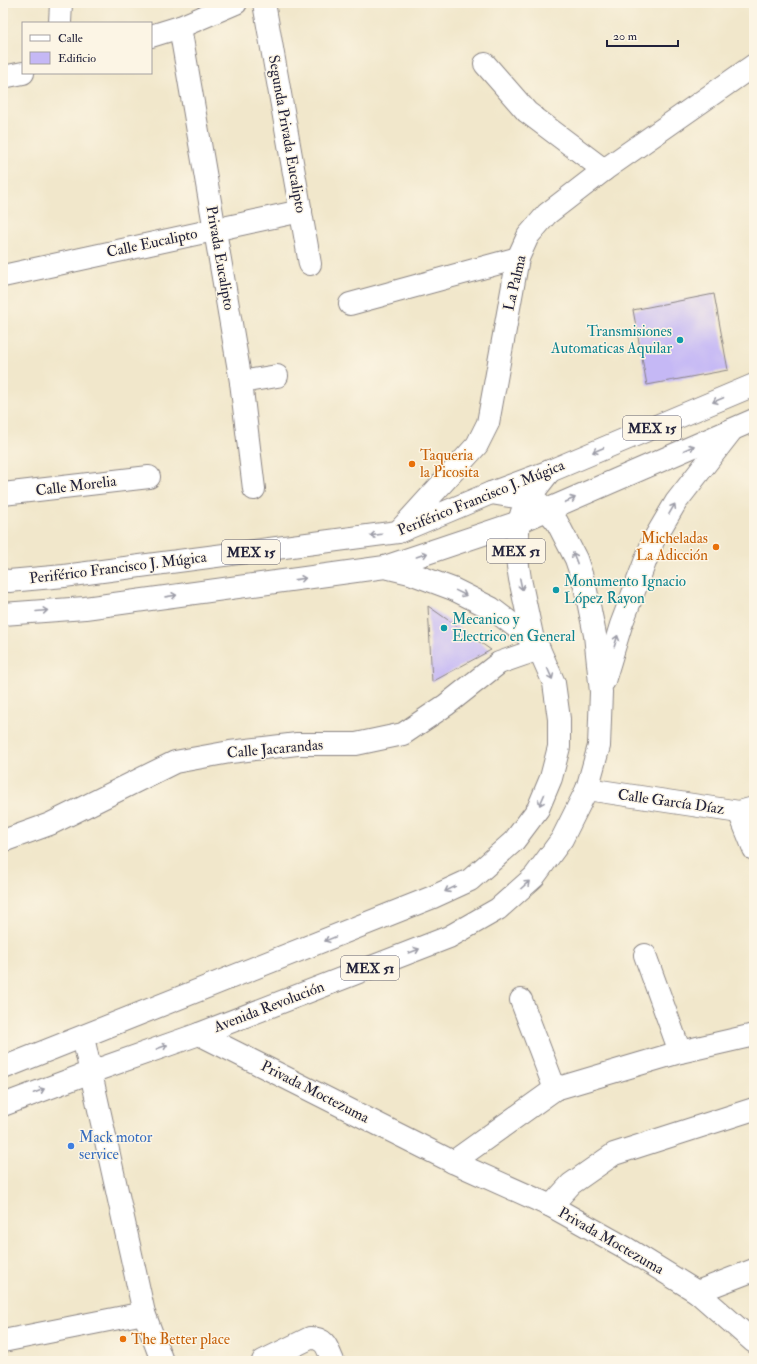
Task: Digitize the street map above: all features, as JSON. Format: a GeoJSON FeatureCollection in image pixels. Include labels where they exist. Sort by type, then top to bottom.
{"type":"FeatureCollection","features":[{"type":"Feature","properties":{"kind":"street"},"geometry":{"type":"LineString","coordinates":[[60,22],[61,3]]}},
{"type":"Feature","properties":{"kind":"street"},"geometry":{"type":"LineString","coordinates":[[152,36],[180,27],[236,3]]}},
{"type":"Feature","properties":{"kind":"street","name":"Segunda Privada Eucalipto"},"geometry":{"type":"LineString","coordinates":[[264,3],[310,264]]}},
{"type":"Feature","properties":{"kind":"street","name":"Privada Eucalipto"},"geometry":{"type":"LineString","coordinates":[[180,27],[241,382],[254,489]]}},
{"type":"Feature","properties":{"kind":"street"},"geometry":{"type":"LineString","coordinates":[[485,64],[527,112],[604,170]]}},
{"type":"Feature","properties":{"kind":"street","name":"La Palma"},"geometry":{"type":"LineString","coordinates":[[398,532],[476,445],[488,423],[518,258],[528,236],[547,214],[604,170],[754,65]]}},
{"type":"Feature","properties":{"kind":"street"},"geometry":{"type":"LineString","coordinates":[[3,77],[22,73]]}},
{"type":"Feature","properties":{"kind":"street","name":"Calle Eucalipto"},"geometry":{"type":"LineString","coordinates":[[3,276],[301,211]]}},
{"type":"Feature","properties":{"kind":"street"},"geometry":{"type":"LineString","coordinates":[[350,304],[518,258]]}},
{"type":"Feature","properties":{"kind":"street"},"geometry":{"type":"LineString","coordinates":[[241,382],[277,376]]}},
{"type":"Feature","properties":{"kind":"street","name":"Periférico Francisco J. Múgica"},"geometry":{"type":"LineString","coordinates":[[3,580],[9,581],[64,576],[398,532],[491,493],[550,471],[754,385]]}},
{"type":"Feature","properties":{"kind":"street","name":"Periférico Francisco J. Múgica"},"geometry":{"type":"LineString","coordinates":[[3,614],[85,608],[385,567],[519,522],[754,420]]}},
{"type":"Feature","properties":{"kind":"street"},"geometry":{"type":"LineString","coordinates":[[601,692],[621,625],[653,541],[676,502],[733,428]]}},
{"type":"Feature","properties":{"kind":"street","name":"MEX 51"},"geometry":{"type":"LineString","coordinates":[[3,1068],[433,897],[470,880],[514,841],[538,809],[551,778],[559,747],[559,719],[554,683],[536,644],[516,553],[519,522],[522,512],[528,499],[550,471]]}},
{"type":"Feature","properties":{"kind":"street","name":"Calle Morelia"},"geometry":{"type":"LineString","coordinates":[[3,494],[149,477]]}},
{"type":"Feature","properties":{"kind":"street","name":"Avenida Revolución"},"geometry":{"type":"LineString","coordinates":[[3,1105],[199,1034],[449,937],[498,909],[534,877],[562,839],[587,789],[599,746],[601,692],[595,635],[585,586],[576,559],[557,522],[539,503],[528,499],[491,493]]}},
{"type":"Feature","properties":{"kind":"street"},"geometry":{"type":"LineString","coordinates":[[385,567],[410,573],[453,589],[491,608],[536,644]]}},
{"type":"Feature","properties":{"kind":"street","name":"Calle Jacarandas"},"geometry":{"type":"LineString","coordinates":[[3,841],[50,824],[175,762],[230,752],[297,744],[356,744],[403,734],[446,705],[499,663],[536,644]]}},
{"type":"Feature","properties":{"kind":"street","name":"Calle García Díaz"},"geometry":{"type":"LineString","coordinates":[[587,789],[746,810]]}},
{"type":"Feature","properties":{"kind":"street"},"geometry":{"type":"LineString","coordinates":[[746,810],[754,849]]}},
{"type":"Feature","properties":{"kind":"street"},"geometry":{"type":"LineString","coordinates":[[645,955],[680,1052]]}},
{"type":"Feature","properties":{"kind":"street"},"geometry":{"type":"LineString","coordinates":[[521,1000],[555,1089]]}},
{"type":"Feature","properties":{"kind":"street","name":"Privada Moctezuma"},"geometry":{"type":"LineString","coordinates":[[199,1034],[453,1162],[552,1206],[626,1248],[697,1292],[754,1342]]}},
{"type":"Feature","properties":{"kind":"street"},"geometry":{"type":"LineString","coordinates":[[453,1162],[555,1089],[680,1052],[754,1035]]}},
{"type":"Feature","properties":{"kind":"street"},"geometry":{"type":"LineString","coordinates":[[83,1037],[144,1314],[162,1361]]}},
{"type":"Feature","properties":{"kind":"street"},"geometry":{"type":"LineString","coordinates":[[552,1206],[571,1184],[614,1154],[754,1109]]}},
{"type":"Feature","properties":{"kind":"street"},"geometry":{"type":"LineString","coordinates":[[697,1292],[754,1270]]}},
{"type":"Feature","properties":{"kind":"street"},"geometry":{"type":"LineString","coordinates":[[3,1341],[144,1314]]}},
{"type":"Feature","properties":{"kind":"street"},"geometry":{"type":"LineString","coordinates":[[263,1361],[310,1338],[318,1338],[324,1342],[333,1361]]}},
{"type":"Feature","properties":{"kind":"building","name":"Transmisiones Automaticas Aquilar"},"geometry":{"type":"Polygon","coordinates":[[[714,294],[728,370],[647,385],[633,310],[714,294]]]}},
{"type":"Feature","properties":{"kind":"building","name":"Mecanico y Electrico en General"},"geometry":{"type":"Polygon","coordinates":[[[428,606],[491,650],[432,682],[428,606]]]}},
{"type":"Feature","properties":{"kind":"place","name":"Transmisiones Automaticas Aquilar"},"geometry":{"type":"Point","coordinates":[680,340]}},
{"type":"Feature","properties":{"kind":"place","name":"Taqueria la Picosita"},"geometry":{"type":"Point","coordinates":[412,464]}},
{"type":"Feature","properties":{"kind":"place","name":"Micheladas La Adicción"},"geometry":{"type":"Point","coordinates":[716,547]}},
{"type":"Feature","properties":{"kind":"place","name":"Monumento Ignacio López Rayon"},"geometry":{"type":"Point","coordinates":[556,590]}},
{"type":"Feature","properties":{"kind":"place","name":"Mecanico y Electrico en General"},"geometry":{"type":"Point","coordinates":[444,628]}},
{"type":"Feature","properties":{"kind":"place","name":"Mack motor service"},"geometry":{"type":"Point","coordinates":[71,1146]}},
{"type":"Feature","properties":{"kind":"place","name":"The Better place"},"geometry":{"type":"Point","coordinates":[123,1339]}}]}
